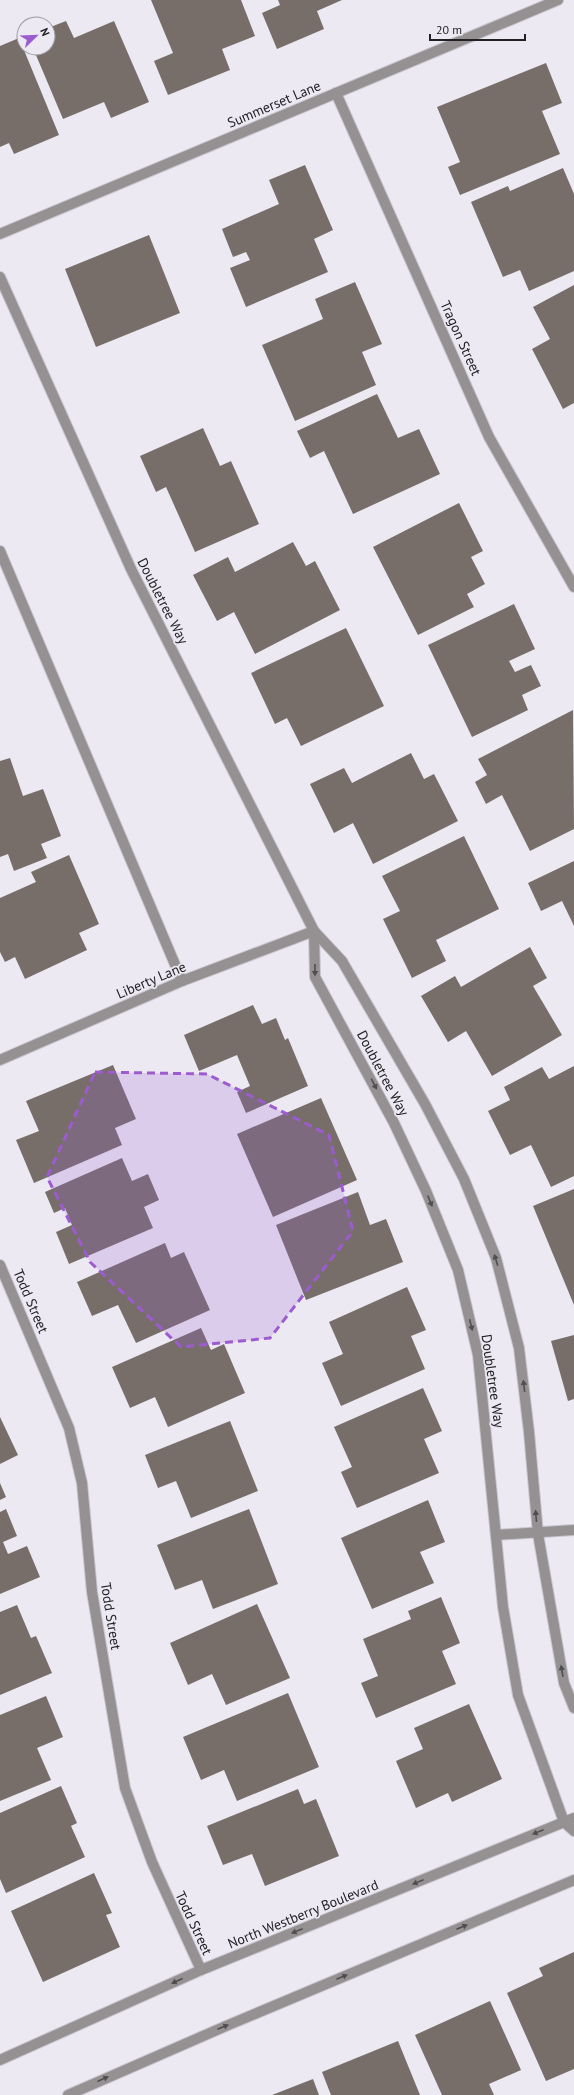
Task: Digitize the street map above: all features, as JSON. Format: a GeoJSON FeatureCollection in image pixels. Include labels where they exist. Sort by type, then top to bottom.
{"type":"FeatureCollection","features":[{"type":"Feature","properties":{"kind":"street","name":"Summerset Lane"},"geometry":{"type":"LineString","coordinates":[[0,234],[558,0]]}},
{"type":"Feature","properties":{"kind":"street","name":"Tragon Street"},"geometry":{"type":"LineString","coordinates":[[336,94],[489,437],[574,587]]}},
{"type":"Feature","properties":{"kind":"street","name":"Doubletree Way"},"geometry":{"type":"LineString","coordinates":[[0,277],[131,569],[314,931],[342,961],[425,1104],[464,1179],[496,1258],[519,1348],[529,1432],[538,1534],[564,1683],[574,1708]]}},
{"type":"Feature","properties":{"kind":"street"},"geometry":{"type":"LineString","coordinates":[[0,551],[182,981]]}},
{"type":"Feature","properties":{"kind":"street","name":"Doubletree Way"},"geometry":{"type":"LineString","coordinates":[[314,931],[315,977],[394,1123],[426,1191],[458,1270],[478,1355],[503,1607],[518,1695],[564,1822],[574,1831]]}},
{"type":"Feature","properties":{"kind":"street","name":"Liberty Lane"},"geometry":{"type":"LineString","coordinates":[[0,1060],[182,981],[314,931]]}},
{"type":"Feature","properties":{"kind":"street","name":"Todd Street"},"geometry":{"type":"LineString","coordinates":[[0,1265],[69,1428],[82,1483],[92,1592],[125,1788],[152,1862],[201,1970]]}},
{"type":"Feature","properties":{"kind":"street"},"geometry":{"type":"LineString","coordinates":[[496,1535],[538,1534],[574,1530]]}},
{"type":"Feature","properties":{"kind":"street","name":"North Westberry Boulevard"},"geometry":{"type":"LineString","coordinates":[[0,2060],[201,1970],[574,1818]]}},
{"type":"Feature","properties":{"kind":"street"},"geometry":{"type":"LineString","coordinates":[[68,2095],[226,2026],[574,1880]]}},
{"type":"Feature","properties":{"kind":"highlighted area"},"geometry":{"type":"Polygon","coordinates":[[[95,1072],[207,1074],[329,1135],[353,1231],[270,1338],[181,1347],[90,1262],[47,1177],[95,1072]]]}},
{"type":"Feature","properties":{"kind":"building"},"geometry":{"type":"Polygon","coordinates":[[[151,0],[241,0],[255,36],[222,49],[230,70],[168,95],[154,61],[173,53],[151,0]]]}},
{"type":"Feature","properties":{"kind":"building"},"geometry":{"type":"Polygon","coordinates":[[[278,0],[342,0],[317,11],[324,29],[277,49],[262,13],[280,5],[278,0]]]}},
{"type":"Feature","properties":{"kind":"building"},"geometry":{"type":"Polygon","coordinates":[[[66,21],[74,38],[114,21],[149,102],[111,118],[104,102],[63,119],[36,56],[56,56],[56,25],[66,21]]]}},
{"type":"Feature","properties":{"kind":"building"},"geometry":{"type":"Polygon","coordinates":[[[16,39],[16,56],[26,56],[59,135],[14,154],[9,143],[0,147],[0,46],[16,39]]]}},
{"type":"Feature","properties":{"kind":"building"},"geometry":{"type":"Polygon","coordinates":[[[546,63],[562,103],[542,111],[560,154],[460,195],[448,167],[460,162],[437,107],[546,63]]]}},
{"type":"Feature","properties":{"kind":"building"},"geometry":{"type":"Polygon","coordinates":[[[305,165],[333,230],[314,239],[328,272],[246,307],[230,268],[250,260],[246,252],[233,257],[222,229],[279,204],[269,180],[305,165]]]}},
{"type":"Feature","properties":{"kind":"building"},"geometry":{"type":"Polygon","coordinates":[[[563,168],[574,194],[574,271],[529,291],[520,270],[503,277],[471,202],[508,186],[510,191],[563,168]]]}},
{"type":"Feature","properties":{"kind":"building"},"geometry":{"type":"Polygon","coordinates":[[[149,235],[180,313],[96,347],[65,269],[149,235]]]}},
{"type":"Feature","properties":{"kind":"building"},"geometry":{"type":"Polygon","coordinates":[[[355,282],[382,344],[362,352],[376,385],[295,421],[262,345],[323,319],[315,299],[355,282]]]}},
{"type":"Feature","properties":{"kind":"building"},"geometry":{"type":"Polygon","coordinates":[[[574,285],[574,403],[563,409],[532,349],[550,339],[533,307],[574,285]]]}},
{"type":"Feature","properties":{"kind":"building"},"geometry":{"type":"Polygon","coordinates":[[[377,394],[398,438],[419,429],[440,474],[353,514],[324,451],[310,458],[297,431],[377,394]]]}},
{"type":"Feature","properties":{"kind":"building"},"geometry":{"type":"Polygon","coordinates":[[[203,428],[220,466],[231,461],[259,524],[195,552],[166,487],[156,492],[140,456],[203,428]]]}},
{"type":"Feature","properties":{"kind":"building"},"geometry":{"type":"Polygon","coordinates":[[[459,503],[483,551],[471,557],[485,584],[467,594],[474,607],[418,635],[373,547],[459,503]]]}},
{"type":"Feature","properties":{"kind":"building"},"geometry":{"type":"Polygon","coordinates":[[[293,542],[306,566],[315,561],[340,610],[255,654],[234,612],[217,621],[193,575],[228,557],[235,572],[293,542]]]}},
{"type":"Feature","properties":{"kind":"building"},"geometry":{"type":"Polygon","coordinates":[[[514,604],[535,649],[509,661],[515,672],[531,665],[541,686],[522,695],[528,710],[472,737],[428,645],[514,604]]]}},
{"type":"Feature","properties":{"kind":"building"},"geometry":{"type":"Polygon","coordinates":[[[346,628],[384,706],[301,746],[287,718],[275,724],[251,673],[346,628]]]}},
{"type":"Feature","properties":{"kind":"building"},"geometry":{"type":"Polygon","coordinates":[[[573,710],[574,829],[530,851],[502,795],[486,804],[475,782],[487,775],[478,759],[573,710]]]}},
{"type":"Feature","properties":{"kind":"building"},"geometry":{"type":"Polygon","coordinates":[[[411,753],[424,779],[434,774],[458,821],[373,864],[353,823],[334,833],[310,784],[344,768],[352,783],[411,753]]]}},
{"type":"Feature","properties":{"kind":"building"},"geometry":{"type":"Polygon","coordinates":[[[10,758],[23,796],[43,789],[61,836],[41,844],[47,858],[14,871],[8,854],[0,857],[0,761],[10,758]]]}},
{"type":"Feature","properties":{"kind":"building"},"geometry":{"type":"Polygon","coordinates":[[[464,836],[499,909],[436,940],[446,961],[412,978],[383,919],[400,911],[382,876],[464,836]]]}},
{"type":"Feature","properties":{"kind":"building"},"geometry":{"type":"Polygon","coordinates":[[[69,855],[99,924],[79,933],[87,950],[25,979],[15,957],[5,962],[0,952],[0,898],[36,882],[31,872],[69,855]]]}},
{"type":"Feature","properties":{"kind":"building"},"geometry":{"type":"Polygon","coordinates":[[[574,861],[574,926],[562,901],[541,911],[528,883],[574,861]]]}},
{"type":"Feature","properties":{"kind":"building"},"geometry":{"type":"Polygon","coordinates":[[[530,947],[547,978],[533,986],[562,1035],[492,1076],[466,1031],[448,1042],[421,996],[455,976],[461,987],[530,947]]]}},
{"type":"Feature","properties":{"kind":"building"},"geometry":{"type":"Polygon","coordinates":[[[253,1005],[262,1024],[276,1018],[285,1040],[288,1038],[308,1086],[246,1113],[237,1092],[250,1086],[237,1055],[199,1071],[184,1035],[253,1005]]]}},
{"type":"Feature","properties":{"kind":"building"},"geometry":{"type":"Polygon","coordinates":[[[113,1065],[136,1119],[115,1128],[122,1145],[34,1183],[16,1140],[39,1131],[26,1101],[113,1065]]]}},
{"type":"Feature","properties":{"kind":"building"},"geometry":{"type":"Polygon","coordinates":[[[574,1066],[574,1176],[551,1187],[531,1145],[510,1155],[488,1111],[510,1100],[504,1087],[542,1067],[549,1079],[574,1066]]]}},
{"type":"Feature","properties":{"kind":"building"},"geometry":{"type":"Polygon","coordinates":[[[321,1098],[357,1180],[273,1217],[237,1134],[321,1098]]]}},
{"type":"Feature","properties":{"kind":"building"},"geometry":{"type":"Polygon","coordinates":[[[122,1158],[132,1181],[148,1174],[159,1200],[144,1207],[153,1228],[69,1264],[56,1232],[72,1225],[65,1208],[54,1213],[45,1192],[122,1158]]]}},
{"type":"Feature","properties":{"kind":"building"},"geometry":{"type":"Polygon","coordinates":[[[574,1189],[574,1305],[533,1206],[574,1189]]]}},
{"type":"Feature","properties":{"kind":"building"},"geometry":{"type":"Polygon","coordinates":[[[358,1192],[370,1225],[386,1219],[403,1262],[306,1300],[276,1225],[358,1192]]]}},
{"type":"Feature","properties":{"kind":"building"},"geometry":{"type":"Polygon","coordinates":[[[165,1243],[171,1258],[184,1252],[210,1310],[136,1343],[118,1305],[92,1316],[77,1282],[165,1243]]]}},
{"type":"Feature","properties":{"kind":"building"},"geometry":{"type":"Polygon","coordinates":[[[407,1287],[426,1330],[411,1336],[425,1369],[341,1406],[322,1363],[343,1354],[329,1322],[407,1287]]]}},
{"type":"Feature","properties":{"kind":"building"},"geometry":{"type":"Polygon","coordinates":[[[201,1328],[211,1350],[224,1344],[245,1393],[168,1427],[155,1397],[130,1408],[112,1367],[201,1328]]]}},
{"type":"Feature","properties":{"kind":"building"},"geometry":{"type":"Polygon","coordinates":[[[574,1335],[574,1399],[568,1401],[551,1341],[574,1335]]]}},
{"type":"Feature","properties":{"kind":"building"},"geometry":{"type":"Polygon","coordinates":[[[423,1388],[442,1431],[424,1439],[439,1473],[357,1508],[341,1472],[352,1467],[334,1427],[423,1388]]]}},
{"type":"Feature","properties":{"kind":"building"},"geometry":{"type":"Polygon","coordinates":[[[0,1417],[18,1455],[0,1464],[0,1417]]]}},
{"type":"Feature","properties":{"kind":"building"},"geometry":{"type":"Polygon","coordinates":[[[230,1421],[258,1491],[191,1518],[176,1481],[158,1488],[145,1455],[230,1421]]]}},
{"type":"Feature","properties":{"kind":"building"},"geometry":{"type":"Polygon","coordinates":[[[0,1483],[6,1497],[0,1500],[0,1483]]]}},
{"type":"Feature","properties":{"kind":"building"},"geometry":{"type":"Polygon","coordinates":[[[428,1500],[445,1542],[420,1552],[434,1583],[372,1609],[341,1538],[428,1500]]]}},
{"type":"Feature","properties":{"kind":"building"},"geometry":{"type":"Polygon","coordinates":[[[6,1509],[17,1536],[3,1542],[8,1554],[27,1546],[40,1577],[0,1594],[0,1512],[6,1509]]]}},
{"type":"Feature","properties":{"kind":"building"},"geometry":{"type":"Polygon","coordinates":[[[249,1509],[278,1584],[213,1609],[202,1580],[175,1590],[157,1545],[249,1509]]]}},
{"type":"Feature","properties":{"kind":"building"},"geometry":{"type":"Polygon","coordinates":[[[441,1597],[460,1643],[442,1651],[456,1684],[376,1718],[361,1683],[378,1676],[363,1639],[411,1619],[408,1611],[441,1597]]]}},
{"type":"Feature","properties":{"kind":"building"},"geometry":{"type":"Polygon","coordinates":[[[257,1604],[290,1678],[226,1705],[212,1674],[188,1685],[170,1643],[257,1604]]]}},
{"type":"Feature","properties":{"kind":"building"},"geometry":{"type":"Polygon","coordinates":[[[17,1605],[31,1638],[36,1636],[52,1673],[0,1695],[0,1612],[17,1605]]]}},
{"type":"Feature","properties":{"kind":"building"},"geometry":{"type":"Polygon","coordinates":[[[288,1693],[319,1767],[237,1801],[224,1770],[201,1780],[183,1737],[288,1693]]]}},
{"type":"Feature","properties":{"kind":"building"},"geometry":{"type":"Polygon","coordinates":[[[46,1696],[63,1737],[37,1748],[51,1780],[0,1801],[0,1715],[46,1696]]]}},
{"type":"Feature","properties":{"kind":"building"},"geometry":{"type":"Polygon","coordinates":[[[469,1704],[502,1779],[452,1802],[448,1793],[416,1808],[396,1761],[423,1749],[414,1728],[469,1704]]]}},
{"type":"Feature","properties":{"kind":"building"},"geometry":{"type":"Polygon","coordinates":[[[61,1786],[77,1823],[71,1826],[85,1857],[6,1893],[0,1879],[0,1813],[61,1786]]]}},
{"type":"Feature","properties":{"kind":"building"},"geometry":{"type":"Polygon","coordinates":[[[298,1789],[304,1804],[316,1799],[339,1856],[265,1886],[252,1854],[223,1865],[207,1826],[298,1789]]]}},
{"type":"Feature","properties":{"kind":"building"},"geometry":{"type":"Polygon","coordinates":[[[94,1873],[112,1913],[106,1915],[120,1947],[43,1982],[11,1911],[94,1873]]]}},
{"type":"Feature","properties":{"kind":"building"},"geometry":{"type":"Polygon","coordinates":[[[574,1952],[574,2069],[546,2081],[507,1993],[543,1976],[539,1968],[574,1952]]]}},
{"type":"Feature","properties":{"kind":"building"},"geometry":{"type":"Polygon","coordinates":[[[490,2001],[521,2070],[489,2084],[494,2095],[442,2095],[415,2035],[490,2001]]]}},
{"type":"Feature","properties":{"kind":"building"},"geometry":{"type":"Polygon","coordinates":[[[398,2041],[420,2095],[331,2095],[322,2072],[398,2041]]]}},
{"type":"Feature","properties":{"kind":"building"},"geometry":{"type":"Polygon","coordinates":[[[313,2079],[319,2095],[272,2095],[313,2079]]]}}]}
